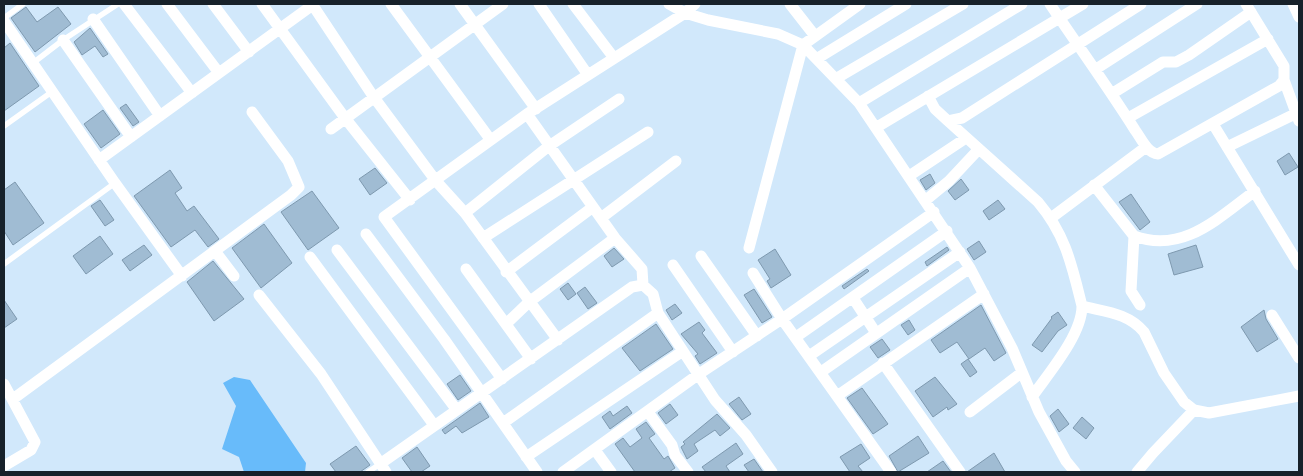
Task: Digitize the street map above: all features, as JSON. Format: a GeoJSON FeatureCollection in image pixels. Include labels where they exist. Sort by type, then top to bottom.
{"type":"FeatureCollection","features":[{"type":"Feature","properties":{"kind":"street"},"geometry":{"type":"LineString","coordinates":[[124,4],[192,93]]}},
{"type":"Feature","properties":{"kind":"street"},"geometry":{"type":"LineString","coordinates":[[167,4],[219,73]]}},
{"type":"Feature","properties":{"kind":"street"},"geometry":{"type":"LineString","coordinates":[[213,4],[249,52]]}},
{"type":"Feature","properties":{"kind":"street"},"geometry":{"type":"LineString","coordinates":[[262,4],[345,118],[410,200]]}},
{"type":"Feature","properties":{"kind":"street"},"geometry":{"type":"LineString","coordinates":[[99,160],[313,4],[374,96],[436,181],[465,213],[506,272],[558,340]]}},
{"type":"Feature","properties":{"kind":"street"},"geometry":{"type":"LineString","coordinates":[[391,4],[490,140]]}},
{"type":"Feature","properties":{"kind":"street"},"geometry":{"type":"LineString","coordinates":[[460,4],[475,23],[532,111],[549,146],[615,238],[642,269],[643,285],[653,294],[658,313],[715,400],[746,434],[769,471]]}},
{"type":"Feature","properties":{"kind":"street"},"geometry":{"type":"LineString","coordinates":[[331,129],[428,56],[503,4]]}},
{"type":"Feature","properties":{"kind":"street"},"geometry":{"type":"LineString","coordinates":[[539,4],[588,75]]}},
{"type":"Feature","properties":{"kind":"street"},"geometry":{"type":"LineString","coordinates":[[573,4],[614,58]]}},
{"type":"Feature","properties":{"kind":"street"},"geometry":{"type":"LineString","coordinates":[[669,4],[685,13],[708,20],[778,34],[803,45],[818,58],[859,103],[877,127],[970,268],[1012,348],[1032,398],[1066,461],[1075,472]]}},
{"type":"Feature","properties":{"kind":"street"},"geometry":{"type":"LineString","coordinates":[[502,379],[384,217],[532,111],[685,13],[695,4]]}},
{"type":"Feature","properties":{"kind":"street"},"geometry":{"type":"LineString","coordinates":[[790,4],[816,36]]}},
{"type":"Feature","properties":{"kind":"street"},"geometry":{"type":"LineString","coordinates":[[749,248],[803,45],[860,4]]}},
{"type":"Feature","properties":{"kind":"street"},"geometry":{"type":"LineString","coordinates":[[818,58],[906,4]]}},
{"type":"Feature","properties":{"kind":"street"},"geometry":{"type":"LineString","coordinates":[[837,78],[963,4]]}},
{"type":"Feature","properties":{"kind":"street"},"geometry":{"type":"LineString","coordinates":[[859,103],[1022,4]]}},
{"type":"Feature","properties":{"kind":"street"},"geometry":{"type":"LineString","coordinates":[[1050,4],[1113,93],[1146,147],[1154,154],[1162,154],[1280,86],[1284,80]]}},
{"type":"Feature","properties":{"kind":"street"},"geometry":{"type":"LineString","coordinates":[[877,127],[1082,4]]}},
{"type":"Feature","properties":{"kind":"street"},"geometry":{"type":"LineString","coordinates":[[948,121],[962,118],[1141,4]]}},
{"type":"Feature","properties":{"kind":"street"},"geometry":{"type":"LineString","coordinates":[[1096,68],[1197,4]]}},
{"type":"Feature","properties":{"kind":"street"},"geometry":{"type":"LineString","coordinates":[[1293,4],[1299,17]]}},
{"type":"Feature","properties":{"kind":"street"},"geometry":{"type":"LineString","coordinates":[[1113,93],[1163,62],[1176,62],[1189,55],[1249,8],[1284,66],[1284,80],[1298,116],[1227,147]]}},
{"type":"Feature","properties":{"kind":"street"},"geometry":{"type":"LineString","coordinates":[[93,19],[160,116]]}},
{"type":"Feature","properties":{"kind":"street"},"geometry":{"type":"LineString","coordinates":[[4,20],[54,91],[99,160],[182,276]]}},
{"type":"Feature","properties":{"kind":"street"},"geometry":{"type":"LineString","coordinates":[[1128,118],[1268,39]]}},
{"type":"Feature","properties":{"kind":"street"},"geometry":{"type":"LineString","coordinates":[[63,40],[132,137]]}},
{"type":"Feature","properties":{"kind":"street"},"geometry":{"type":"LineString","coordinates":[[928,96],[935,109],[978,150],[1038,202],[1051,218],[1067,250],[1082,306],[1082,314],[1073,336],[1032,398]]}},
{"type":"Feature","properties":{"kind":"street"},"geometry":{"type":"LineString","coordinates":[[465,213],[549,146],[619,99]]}},
{"type":"Feature","properties":{"kind":"street"},"geometry":{"type":"LineString","coordinates":[[13,399],[292,195],[299,187],[288,161],[252,112]]}},
{"type":"Feature","properties":{"kind":"street"},"geometry":{"type":"LineString","coordinates":[[1213,124],[1299,265]]}},
{"type":"Feature","properties":{"kind":"street"},"geometry":{"type":"LineString","coordinates":[[483,238],[648,132]]}},
{"type":"Feature","properties":{"kind":"street"},"geometry":{"type":"LineString","coordinates":[[909,176],[966,138]]}},
{"type":"Feature","properties":{"kind":"street"},"geometry":{"type":"LineString","coordinates":[[1051,218],[1146,147]]}},
{"type":"Feature","properties":{"kind":"street"},"geometry":{"type":"LineString","coordinates":[[926,200],[949,181],[978,150]]}},
{"type":"Feature","properties":{"kind":"street"},"geometry":{"type":"LineString","coordinates":[[601,218],[676,161]]}},
{"type":"Feature","properties":{"kind":"street"},"geometry":{"type":"LineString","coordinates":[[1094,185],[1122,224],[1134,236],[1142,239],[1180,240],[1197,232],[1255,191]]}},
{"type":"Feature","properties":{"kind":"street"},"geometry":{"type":"LineString","coordinates":[[506,272],[593,207]]}},
{"type":"Feature","properties":{"kind":"street"},"geometry":{"type":"LineString","coordinates":[[563,472],[699,374],[782,319],[934,212]]}},
{"type":"Feature","properties":{"kind":"street"},"geometry":{"type":"LineString","coordinates":[[796,337],[946,231]]}},
{"type":"Feature","properties":{"kind":"street"},"geometry":{"type":"LineString","coordinates":[[366,234],[537,472]]}},
{"type":"Feature","properties":{"kind":"street"},"geometry":{"type":"LineString","coordinates":[[1134,236],[1131,290],[1140,305]]}},
{"type":"Feature","properties":{"kind":"street"},"geometry":{"type":"LineString","coordinates":[[506,324],[529,302],[615,238]]}},
{"type":"Feature","properties":{"kind":"street"},"geometry":{"type":"LineString","coordinates":[[216,250],[234,276]]}},
{"type":"Feature","properties":{"kind":"street"},"geometry":{"type":"LineString","coordinates":[[337,250],[456,409]]}},
{"type":"Feature","properties":{"kind":"street"},"geometry":{"type":"LineString","coordinates":[[809,356],[960,252]]}},
{"type":"Feature","properties":{"kind":"street"},"geometry":{"type":"LineString","coordinates":[[701,256],[757,336]]}},
{"type":"Feature","properties":{"kind":"street"},"geometry":{"type":"LineString","coordinates":[[310,257],[434,425]]}},
{"type":"Feature","properties":{"kind":"street"},"geometry":{"type":"LineString","coordinates":[[673,265],[733,352]]}},
{"type":"Feature","properties":{"kind":"street"},"geometry":{"type":"LineString","coordinates":[[821,372],[970,268]]}},
{"type":"Feature","properties":{"kind":"street"},"geometry":{"type":"LineString","coordinates":[[466,269],[531,359]]}},
{"type":"Feature","properties":{"kind":"street"},"geometry":{"type":"LineString","coordinates":[[753,273],[782,319],[891,472]]}},
{"type":"Feature","properties":{"kind":"street"},"geometry":{"type":"LineString","coordinates":[[259,295],[321,374],[383,468],[456,409],[531,359],[632,287],[643,285]]}},
{"type":"Feature","properties":{"kind":"street"},"geometry":{"type":"LineString","coordinates":[[837,396],[984,294]]}},
{"type":"Feature","properties":{"kind":"street"},"geometry":{"type":"LineString","coordinates":[[853,298],[876,333]]}},
{"type":"Feature","properties":{"kind":"street"},"geometry":{"type":"LineString","coordinates":[[1082,306],[1130,318],[1137,324],[1144,332],[1177,393],[1194,410],[1209,413],[1299,396]]}},
{"type":"Feature","properties":{"kind":"street"},"geometry":{"type":"LineString","coordinates":[[503,423],[658,313]]}},
{"type":"Feature","properties":{"kind":"street"},"geometry":{"type":"LineString","coordinates":[[1272,315],[1299,358]]}},
{"type":"Feature","properties":{"kind":"street"},"geometry":{"type":"LineString","coordinates":[[526,457],[683,350]]}},
{"type":"Feature","properties":{"kind":"street"},"geometry":{"type":"LineString","coordinates":[[883,363],[960,472]]}},
{"type":"Feature","properties":{"kind":"street"},"geometry":{"type":"LineString","coordinates":[[970,412],[1021,373]]}},
{"type":"Feature","properties":{"kind":"street"},"geometry":{"type":"LineString","coordinates":[[4,384],[35,442],[30,450],[4,466]]}},
{"type":"Feature","properties":{"kind":"street"},"geometry":{"type":"LineString","coordinates":[[1137,472],[1194,410]]}},
{"type":"Feature","properties":{"kind":"street"},"geometry":{"type":"LineString","coordinates":[[648,412],[672,445],[675,455],[688,472]]}},
{"type":"Feature","properties":{"kind":"street"},"geometry":{"type":"LineString","coordinates":[[595,450],[611,472]]}},
{"type":"Feature","properties":{"kind":"lane"},"geometry":{"type":"LineString","coordinates":[[4,20],[23,4]]}},
{"type":"Feature","properties":{"kind":"lane"},"geometry":{"type":"LineString","coordinates":[[33,63],[93,19],[118,4]]}},
{"type":"Feature","properties":{"kind":"lane"},"geometry":{"type":"LineString","coordinates":[[4,126],[54,91]]}},
{"type":"Feature","properties":{"kind":"lane"},"geometry":{"type":"LineString","coordinates":[[4,264],[115,183]]}},
{"type":"Feature","properties":{"kind":"lane"},"geometry":{"type":"LineString","coordinates":[[368,472],[383,468]]}},
{"type":"Feature","properties":{"kind":"water"},"geometry":{"type":"Polygon","coordinates":[[[234,377],[250,380],[306,463],[305,472],[244,472],[239,457],[222,449],[236,406],[223,383],[234,377]]]}},
{"type":"Feature","properties":{"kind":"building"},"geometry":{"type":"Polygon","coordinates":[[[26,7],[37,22],[58,7],[71,24],[35,52],[11,18],[26,7]]]}},
{"type":"Feature","properties":{"kind":"building"},"geometry":{"type":"Polygon","coordinates":[[[90,28],[108,54],[103,57],[95,46],[82,55],[74,42],[90,28]]]}},
{"type":"Feature","properties":{"kind":"building"},"geometry":{"type":"Polygon","coordinates":[[[10,43],[39,86],[4,111],[4,48],[10,43]]]}},
{"type":"Feature","properties":{"kind":"building"},"geometry":{"type":"Polygon","coordinates":[[[126,104],[139,122],[133,126],[120,108],[126,104]]]}},
{"type":"Feature","properties":{"kind":"building"},"geometry":{"type":"Polygon","coordinates":[[[103,110],[120,134],[101,148],[84,124],[103,110]]]}},
{"type":"Feature","properties":{"kind":"building"},"geometry":{"type":"Polygon","coordinates":[[[1289,153],[1298,167],[1285,175],[1277,161],[1289,153]]]}},
{"type":"Feature","properties":{"kind":"building"},"geometry":{"type":"Polygon","coordinates":[[[375,168],[387,183],[370,195],[359,179],[375,168]]]}},
{"type":"Feature","properties":{"kind":"building"},"geometry":{"type":"Polygon","coordinates":[[[170,170],[182,188],[175,193],[187,211],[194,206],[219,239],[208,247],[195,230],[171,247],[134,196],[170,170]]]}},
{"type":"Feature","properties":{"kind":"building"},"geometry":{"type":"Polygon","coordinates":[[[930,174],[935,183],[926,190],[920,180],[930,174]]]}},
{"type":"Feature","properties":{"kind":"building"},"geometry":{"type":"Polygon","coordinates":[[[961,179],[969,190],[955,200],[948,191],[961,179]]]}},
{"type":"Feature","properties":{"kind":"building"},"geometry":{"type":"Polygon","coordinates":[[[15,182],[44,223],[13,245],[4,231],[4,190],[15,182]]]}},
{"type":"Feature","properties":{"kind":"building"},"geometry":{"type":"Polygon","coordinates":[[[312,191],[339,228],[308,250],[281,212],[312,191]]]}},
{"type":"Feature","properties":{"kind":"building"},"geometry":{"type":"Polygon","coordinates":[[[1131,194],[1150,222],[1140,230],[1119,202],[1131,194]]]}},
{"type":"Feature","properties":{"kind":"building"},"geometry":{"type":"Polygon","coordinates":[[[100,200],[114,220],[105,226],[91,206],[100,200]]]}},
{"type":"Feature","properties":{"kind":"building"},"geometry":{"type":"Polygon","coordinates":[[[998,200],[1005,209],[989,220],[983,211],[998,200]]]}},
{"type":"Feature","properties":{"kind":"building"},"geometry":{"type":"Polygon","coordinates":[[[264,224],[292,263],[261,288],[232,248],[264,224]]]}},
{"type":"Feature","properties":{"kind":"building"},"geometry":{"type":"Polygon","coordinates":[[[100,236],[113,254],[86,274],[73,256],[100,236]]]}},
{"type":"Feature","properties":{"kind":"building"},"geometry":{"type":"Polygon","coordinates":[[[979,241],[986,252],[974,260],[967,249],[979,241]]]}},
{"type":"Feature","properties":{"kind":"building"},"geometry":{"type":"Polygon","coordinates":[[[144,245],[152,255],[130,271],[122,260],[144,245]]]}},
{"type":"Feature","properties":{"kind":"building"},"geometry":{"type":"Polygon","coordinates":[[[1196,245],[1203,267],[1174,275],[1168,254],[1196,245]]]}},
{"type":"Feature","properties":{"kind":"building"},"geometry":{"type":"Polygon","coordinates":[[[947,247],[949,250],[927,266],[925,262],[947,247]]]}},
{"type":"Feature","properties":{"kind":"building"},"geometry":{"type":"Polygon","coordinates":[[[614,248],[624,259],[612,267],[604,256],[614,248]]]}},
{"type":"Feature","properties":{"kind":"building"},"geometry":{"type":"Polygon","coordinates":[[[775,249],[791,275],[771,288],[767,281],[770,279],[758,260],[775,249]]]}},
{"type":"Feature","properties":{"kind":"building"},"geometry":{"type":"Polygon","coordinates":[[[213,261],[244,299],[214,321],[187,282],[213,261]]]}},
{"type":"Feature","properties":{"kind":"building"},"geometry":{"type":"Polygon","coordinates":[[[867,269],[869,271],[844,289],[842,286],[867,269]]]}},
{"type":"Feature","properties":{"kind":"building"},"geometry":{"type":"Polygon","coordinates":[[[568,283],[576,294],[568,300],[560,289],[568,283]]]}},
{"type":"Feature","properties":{"kind":"building"},"geometry":{"type":"Polygon","coordinates":[[[585,287],[597,303],[588,309],[577,293],[585,287]]]}},
{"type":"Feature","properties":{"kind":"building"},"geometry":{"type":"Polygon","coordinates":[[[754,289],[772,317],[762,323],[744,295],[754,289]]]}},
{"type":"Feature","properties":{"kind":"building"},"geometry":{"type":"Polygon","coordinates":[[[4,300],[17,319],[4,328],[4,300]]]}},
{"type":"Feature","properties":{"kind":"building"},"geometry":{"type":"Polygon","coordinates":[[[675,304],[682,313],[672,320],[666,310],[675,304]]]}},
{"type":"Feature","properties":{"kind":"building"},"geometry":{"type":"Polygon","coordinates":[[[981,305],[1006,353],[994,361],[985,348],[969,359],[957,342],[940,353],[931,340],[981,305]]]}},
{"type":"Feature","properties":{"kind":"building"},"geometry":{"type":"Polygon","coordinates":[[[1264,310],[1266,319],[1278,339],[1257,352],[1241,327],[1264,310]]]}},
{"type":"Feature","properties":{"kind":"building"},"geometry":{"type":"Polygon","coordinates":[[[1058,312],[1067,325],[1058,331],[1042,352],[1032,345],[1051,317],[1058,312]]]}},
{"type":"Feature","properties":{"kind":"building"},"geometry":{"type":"Polygon","coordinates":[[[909,320],[915,330],[908,335],[901,325],[909,320]]]}},
{"type":"Feature","properties":{"kind":"building"},"geometry":{"type":"Polygon","coordinates":[[[699,322],[705,330],[702,333],[717,353],[700,364],[695,356],[698,354],[681,334],[699,322]]]}},
{"type":"Feature","properties":{"kind":"building"},"geometry":{"type":"Polygon","coordinates":[[[656,324],[673,349],[640,371],[622,348],[656,324]]]}},
{"type":"Feature","properties":{"kind":"building"},"geometry":{"type":"Polygon","coordinates":[[[882,339],[890,350],[878,358],[870,347],[882,339]]]}},
{"type":"Feature","properties":{"kind":"building"},"geometry":{"type":"Polygon","coordinates":[[[968,359],[977,372],[970,377],[961,364],[968,359]]]}},
{"type":"Feature","properties":{"kind":"building"},"geometry":{"type":"Polygon","coordinates":[[[460,375],[471,391],[458,400],[447,384],[460,375]]]}},
{"type":"Feature","properties":{"kind":"building"},"geometry":{"type":"Polygon","coordinates":[[[935,377],[957,404],[948,410],[947,407],[933,417],[915,391],[935,377]]]}},
{"type":"Feature","properties":{"kind":"building"},"geometry":{"type":"Polygon","coordinates":[[[862,388],[888,424],[873,434],[847,398],[862,388]]]}},
{"type":"Feature","properties":{"kind":"building"},"geometry":{"type":"Polygon","coordinates":[[[739,397],[751,414],[742,420],[729,404],[739,397]]]}},
{"type":"Feature","properties":{"kind":"building"},"geometry":{"type":"Polygon","coordinates":[[[480,403],[489,417],[462,433],[456,426],[445,434],[442,430],[480,403]]]}},
{"type":"Feature","properties":{"kind":"building"},"geometry":{"type":"Polygon","coordinates":[[[670,404],[678,415],[666,424],[658,413],[670,404]]]}},
{"type":"Feature","properties":{"kind":"building"},"geometry":{"type":"Polygon","coordinates":[[[627,406],[632,413],[610,429],[602,417],[610,411],[613,416],[627,406]]]}},
{"type":"Feature","properties":{"kind":"building"},"geometry":{"type":"Polygon","coordinates":[[[1058,409],[1069,424],[1059,432],[1050,416],[1058,409]]]}},
{"type":"Feature","properties":{"kind":"building"},"geometry":{"type":"Polygon","coordinates":[[[717,414],[730,428],[720,436],[715,430],[694,444],[698,451],[687,459],[681,447],[685,444],[683,442],[717,414]]]}},
{"type":"Feature","properties":{"kind":"building"},"geometry":{"type":"Polygon","coordinates":[[[1082,417],[1094,428],[1086,439],[1073,428],[1082,417]]]}},
{"type":"Feature","properties":{"kind":"building"},"geometry":{"type":"Polygon","coordinates":[[[646,422],[655,434],[649,438],[664,459],[668,456],[675,468],[669,472],[635,472],[615,444],[623,438],[630,447],[642,438],[636,429],[646,422]]]}},
{"type":"Feature","properties":{"kind":"building"},"geometry":{"type":"Polygon","coordinates":[[[918,436],[929,453],[898,472],[889,456],[918,436]]]}},
{"type":"Feature","properties":{"kind":"building"},"geometry":{"type":"Polygon","coordinates":[[[736,443],[743,454],[726,466],[730,472],[706,472],[702,467],[736,443]]]}},
{"type":"Feature","properties":{"kind":"building"},"geometry":{"type":"Polygon","coordinates":[[[861,444],[870,458],[858,466],[863,472],[850,472],[840,457],[861,444]]]}},
{"type":"Feature","properties":{"kind":"building"},"geometry":{"type":"Polygon","coordinates":[[[356,446],[370,465],[360,472],[336,472],[330,464],[356,446]]]}},
{"type":"Feature","properties":{"kind":"building"},"geometry":{"type":"Polygon","coordinates":[[[417,447],[430,466],[421,472],[412,472],[402,458],[417,447]]]}},
{"type":"Feature","properties":{"kind":"building"},"geometry":{"type":"Polygon","coordinates":[[[994,453],[1005,472],[967,472],[994,453]]]}},
{"type":"Feature","properties":{"kind":"building"},"geometry":{"type":"Polygon","coordinates":[[[754,459],[763,472],[749,472],[744,465],[754,459]]]}},
{"type":"Feature","properties":{"kind":"building"},"geometry":{"type":"Polygon","coordinates":[[[943,461],[951,472],[927,472],[943,461]]]}}]}
